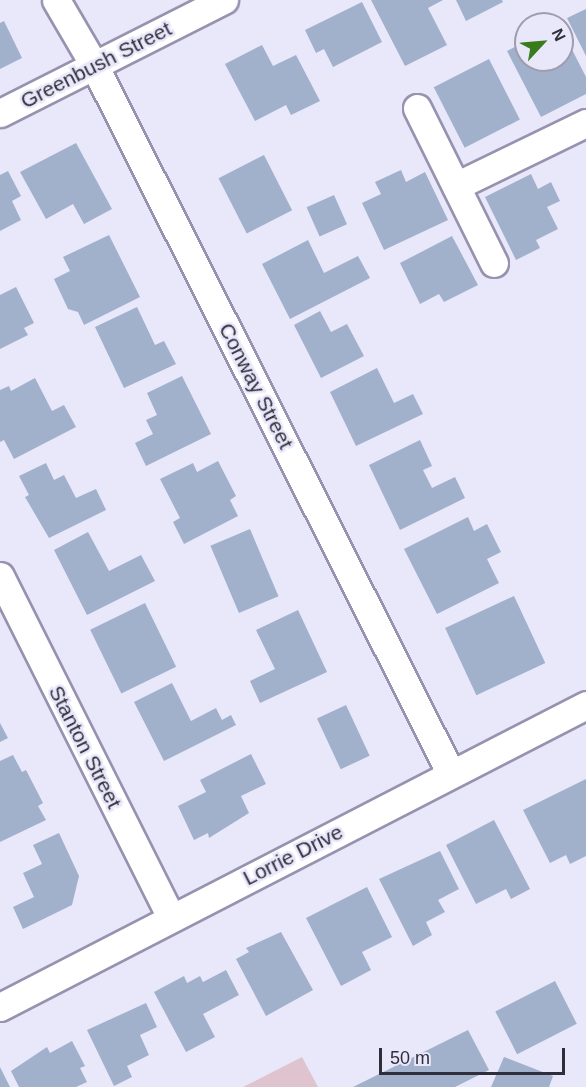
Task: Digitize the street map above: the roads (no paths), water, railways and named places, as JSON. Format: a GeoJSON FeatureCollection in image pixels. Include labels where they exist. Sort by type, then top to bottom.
{"type":"FeatureCollection","features":[{"type":"Feature","properties":{"kind":"street","name":"Conway Street"},"geometry":{"type":"LineString","coordinates":[[56,0],[94,65],[451,774]]}},
{"type":"Feature","properties":{"kind":"street","name":"Greenbush Street"},"geometry":{"type":"LineString","coordinates":[[0,113],[224,0]]}},
{"type":"Feature","properties":{"kind":"street"},"geometry":{"type":"LineString","coordinates":[[417,108],[494,263]]}},
{"type":"Feature","properties":{"kind":"street"},"geometry":{"type":"LineString","coordinates":[[456,186],[586,123]]}},
{"type":"Feature","properties":{"kind":"street","name":"Stanton Street"},"geometry":{"type":"LineString","coordinates":[[0,576],[171,918]]}},
{"type":"Feature","properties":{"kind":"street","name":"Lorrie Drive"},"geometry":{"type":"LineString","coordinates":[[0,1006],[586,705]]}}]}
